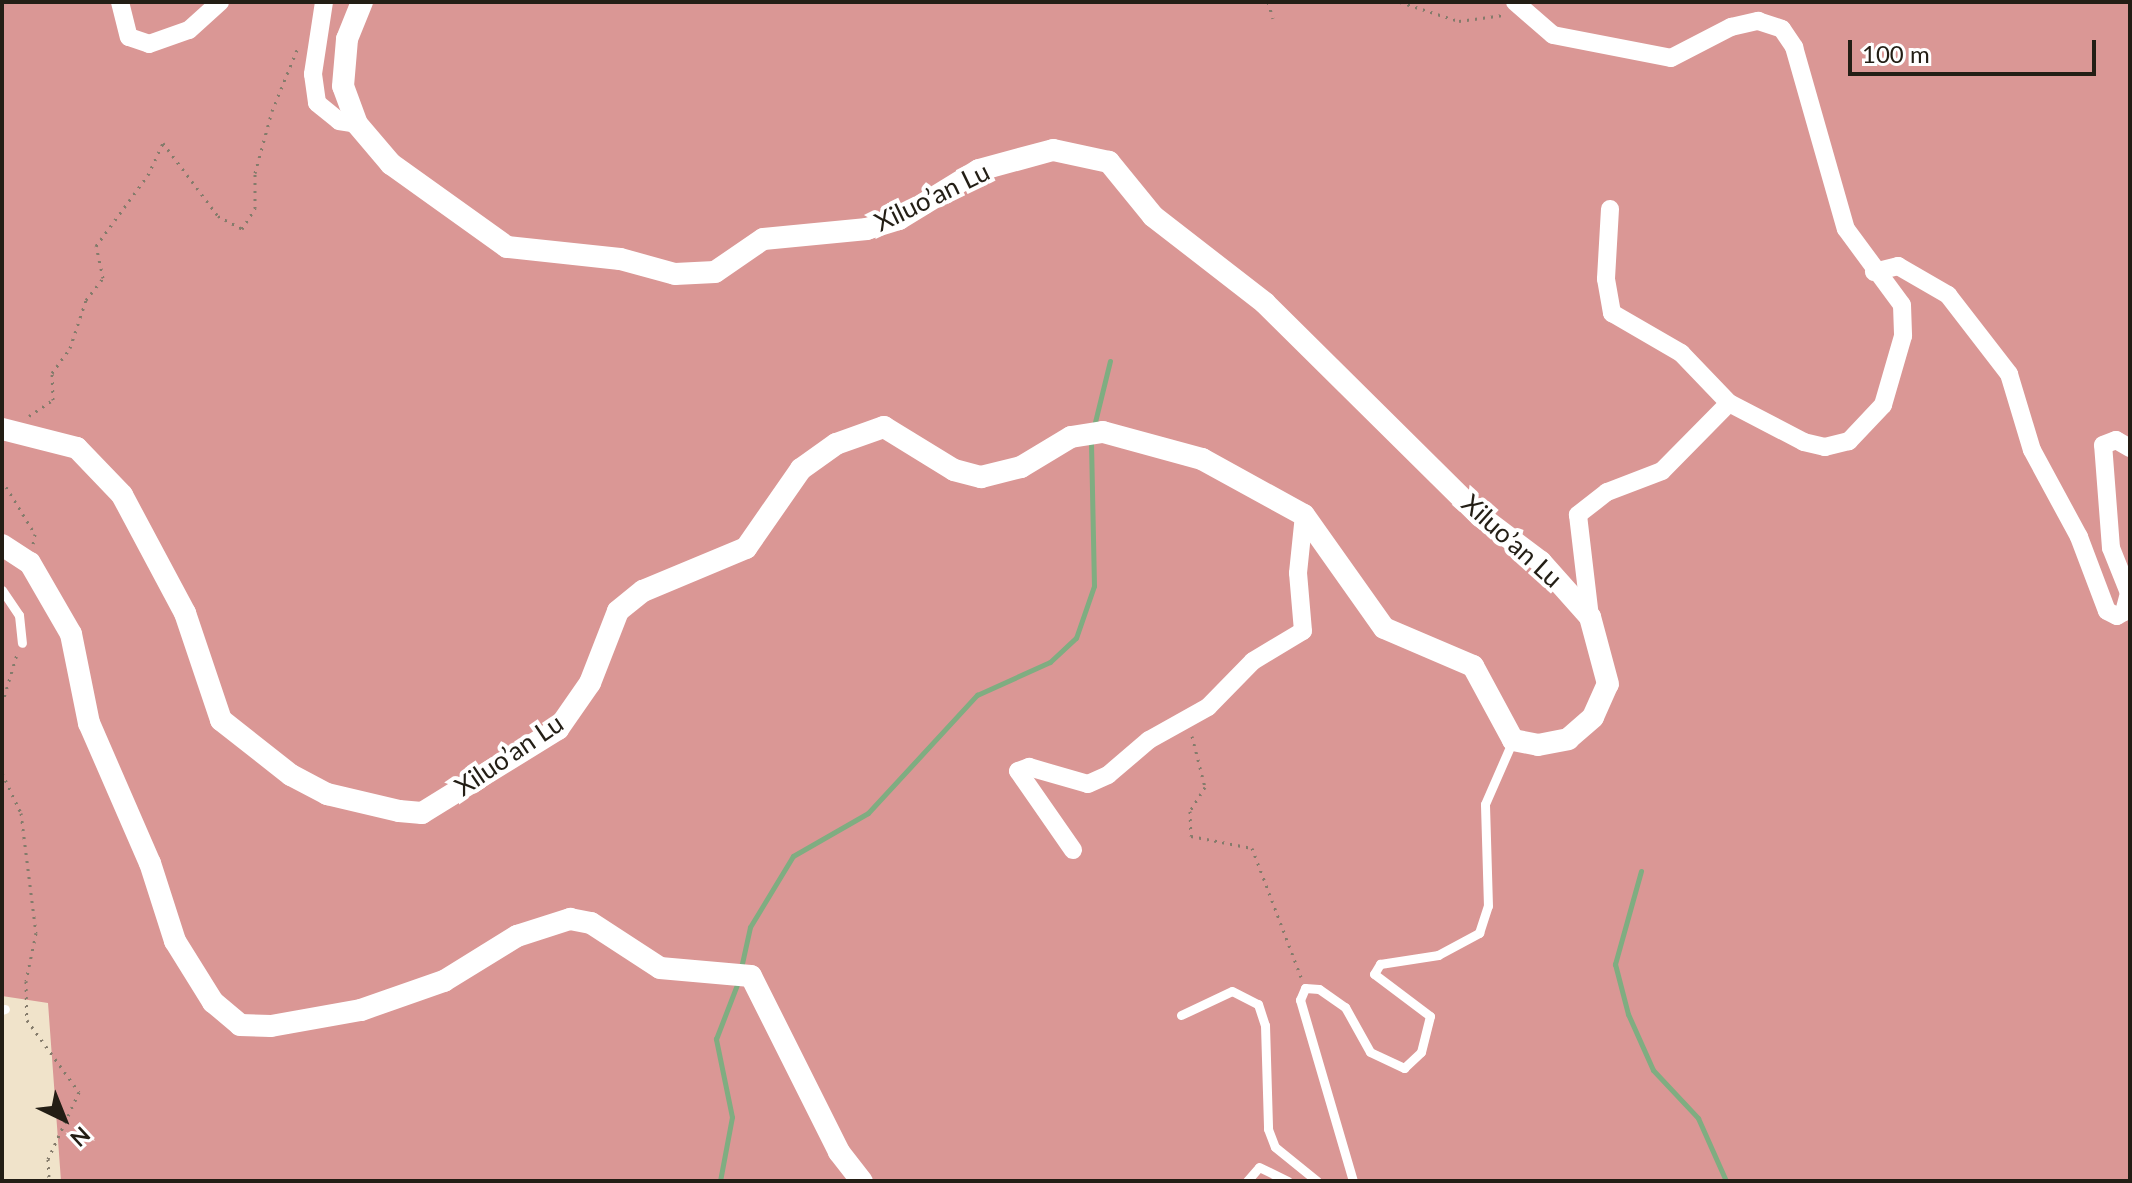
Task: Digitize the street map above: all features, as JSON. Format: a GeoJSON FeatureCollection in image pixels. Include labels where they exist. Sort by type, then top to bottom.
{"type":"FeatureCollection","features":[{"type":"Feature","properties":{"kind":"street"},"geometry":{"type":"LineString","coordinates":[[120,2],[129,37],[149,44],[189,30],[220,2]]}},
{"type":"Feature","properties":{"kind":"street"},"geometry":{"type":"LineString","coordinates":[[324,2],[315,46],[317,103],[339,121],[357,124]]}},
{"type":"Feature","properties":{"kind":"street","name":"Xiluo’an Lu"},"geometry":{"type":"LineString","coordinates":[[4,430],[77,448],[122,495],[185,613],[221,720],[291,775],[327,794],[422,813],[558,729],[590,683],[618,611],[643,591],[746,548],[801,469],[836,444],[884,427],[954,470],[981,477],[1021,467],[1081,435],[1103,432],[1202,459],[1304,515],[1384,628],[1473,666],[1513,740],[1538,745],[1568,739],[1593,717],[1608,684],[1590,617],[1541,562],[1480,516],[1265,303],[1153,216],[1109,162],[1053,150],[979,170],[899,219],[867,229],[763,239],[715,272],[675,274],[620,259],[507,247],[391,164],[357,124],[343,86],[347,39],[362,2]]}},
{"type":"Feature","properties":{"kind":"street"},"geometry":{"type":"LineString","coordinates":[[1519,8],[1553,35],[1671,58],[1731,27],[1758,21],[1782,29],[1794,47],[1846,229],[1874,272],[1902,305],[1903,336],[1883,405],[1849,441],[1825,447],[1804,442],[1729,403],[1681,353],[1612,313],[1606,279],[1610,209]]}},
{"type":"Feature","properties":{"kind":"street"},"geometry":{"type":"LineString","coordinates":[[1874,272],[1898,266],[1948,295],[2009,374],[2032,450],[2079,537],[2107,611],[2117,616],[2124,612],[2129,593],[2111,548],[2103,445],[2116,440],[2130,448]]}},
{"type":"Feature","properties":{"kind":"street"},"geometry":{"type":"LineString","coordinates":[[1590,617],[1578,515],[1607,492],[1662,471],[1729,403]]}},
{"type":"Feature","properties":{"kind":"street"},"geometry":{"type":"LineString","coordinates":[[1073,850],[1018,771],[1029,767],[1088,784],[1184,719],[1208,707],[1253,661],[1303,631],[1298,573],[1304,515]]}},
{"type":"Feature","properties":{"kind":"street"},"geometry":{"type":"LineString","coordinates":[[2,545],[30,563],[71,634],[89,723],[150,863],[175,941],[213,1002],[240,1025],[271,1026],[361,1010],[444,981],[517,936],[570,919],[619,937],[660,968],[751,976],[839,1152],[862,1181]]}},
{"type":"Feature","properties":{"kind":"lane"},"geometry":{"type":"LineString","coordinates":[[2,590],[19,615],[22,643]]}},
{"type":"Feature","properties":{"kind":"lane"},"geometry":{"type":"LineString","coordinates":[[1353,1181],[1345,1145],[1328,1113],[1324,1066],[1302,1008],[1305,988],[1319,989],[1345,1007],[1370,1052],[1404,1068],[1421,1052],[1430,1016],[1374,974],[1380,964],[1438,955],[1479,933],[1488,906],[1485,804],[1513,740]]}},
{"type":"Feature","properties":{"kind":"lane"},"geometry":{"type":"LineString","coordinates":[[1181,1015],[1232,991],[1258,1004],[1266,1040],[1268,1129],[1275,1147],[1317,1181]]}},
{"type":"Feature","properties":{"kind":"lane"},"geometry":{"type":"LineString","coordinates":[[1247,1181],[1259,1167],[1288,1181]]}},
{"type":"Feature","properties":{"kind":"path"},"geometry":{"type":"LineString","coordinates":[[1268,2],[1273,18]]}},
{"type":"Feature","properties":{"kind":"path"},"geometry":{"type":"LineString","coordinates":[[1400,2],[1459,21],[1519,8]]}},
{"type":"Feature","properties":{"kind":"path"},"geometry":{"type":"LineString","coordinates":[[4,430],[53,400],[52,373],[70,348],[86,300],[103,278],[96,246],[148,175],[163,143],[218,216],[242,229],[255,208],[255,173],[285,73],[298,45],[315,46]]}},
{"type":"Feature","properties":{"kind":"path"},"geometry":{"type":"LineString","coordinates":[[2,480],[35,534],[30,563]]}},
{"type":"Feature","properties":{"kind":"path"},"geometry":{"type":"LineString","coordinates":[[2,704],[22,643]]}},
{"type":"Feature","properties":{"kind":"path"},"geometry":{"type":"LineString","coordinates":[[1184,719],[1199,752],[1205,787],[1190,811],[1191,836],[1252,848],[1305,988]]}},
{"type":"Feature","properties":{"kind":"path"},"geometry":{"type":"LineString","coordinates":[[2,773],[21,813],[36,933],[26,981],[27,1020],[79,1092],[48,1159],[49,1181]]}},
{"type":"Feature","properties":{"kind":"shaded area"},"geometry":{"type":"Polygon","coordinates":[[[2,2],[2130,2],[2130,1181],[61,1181],[48,1003],[2,996],[2,2]]]}},
{"type":"Feature","properties":{"kind":"waterway"},"geometry":{"type":"LineString","coordinates":[[1094,426],[1110,361]]}},
{"type":"Feature","properties":{"kind":"waterway"},"geometry":{"type":"LineString","coordinates":[[741,968],[750,927],[793,856],[868,813],[977,695],[1050,662],[1076,638],[1094,586],[1091,439]]}},
{"type":"Feature","properties":{"kind":"waterway"},"geometry":{"type":"LineString","coordinates":[[1641,871],[1615,964],[1628,1014],[1653,1070],[1698,1118],[1726,1181]]}},
{"type":"Feature","properties":{"kind":"waterway"},"geometry":{"type":"LineString","coordinates":[[720,1181],[732,1117],[716,1039],[738,982]]}}]}
